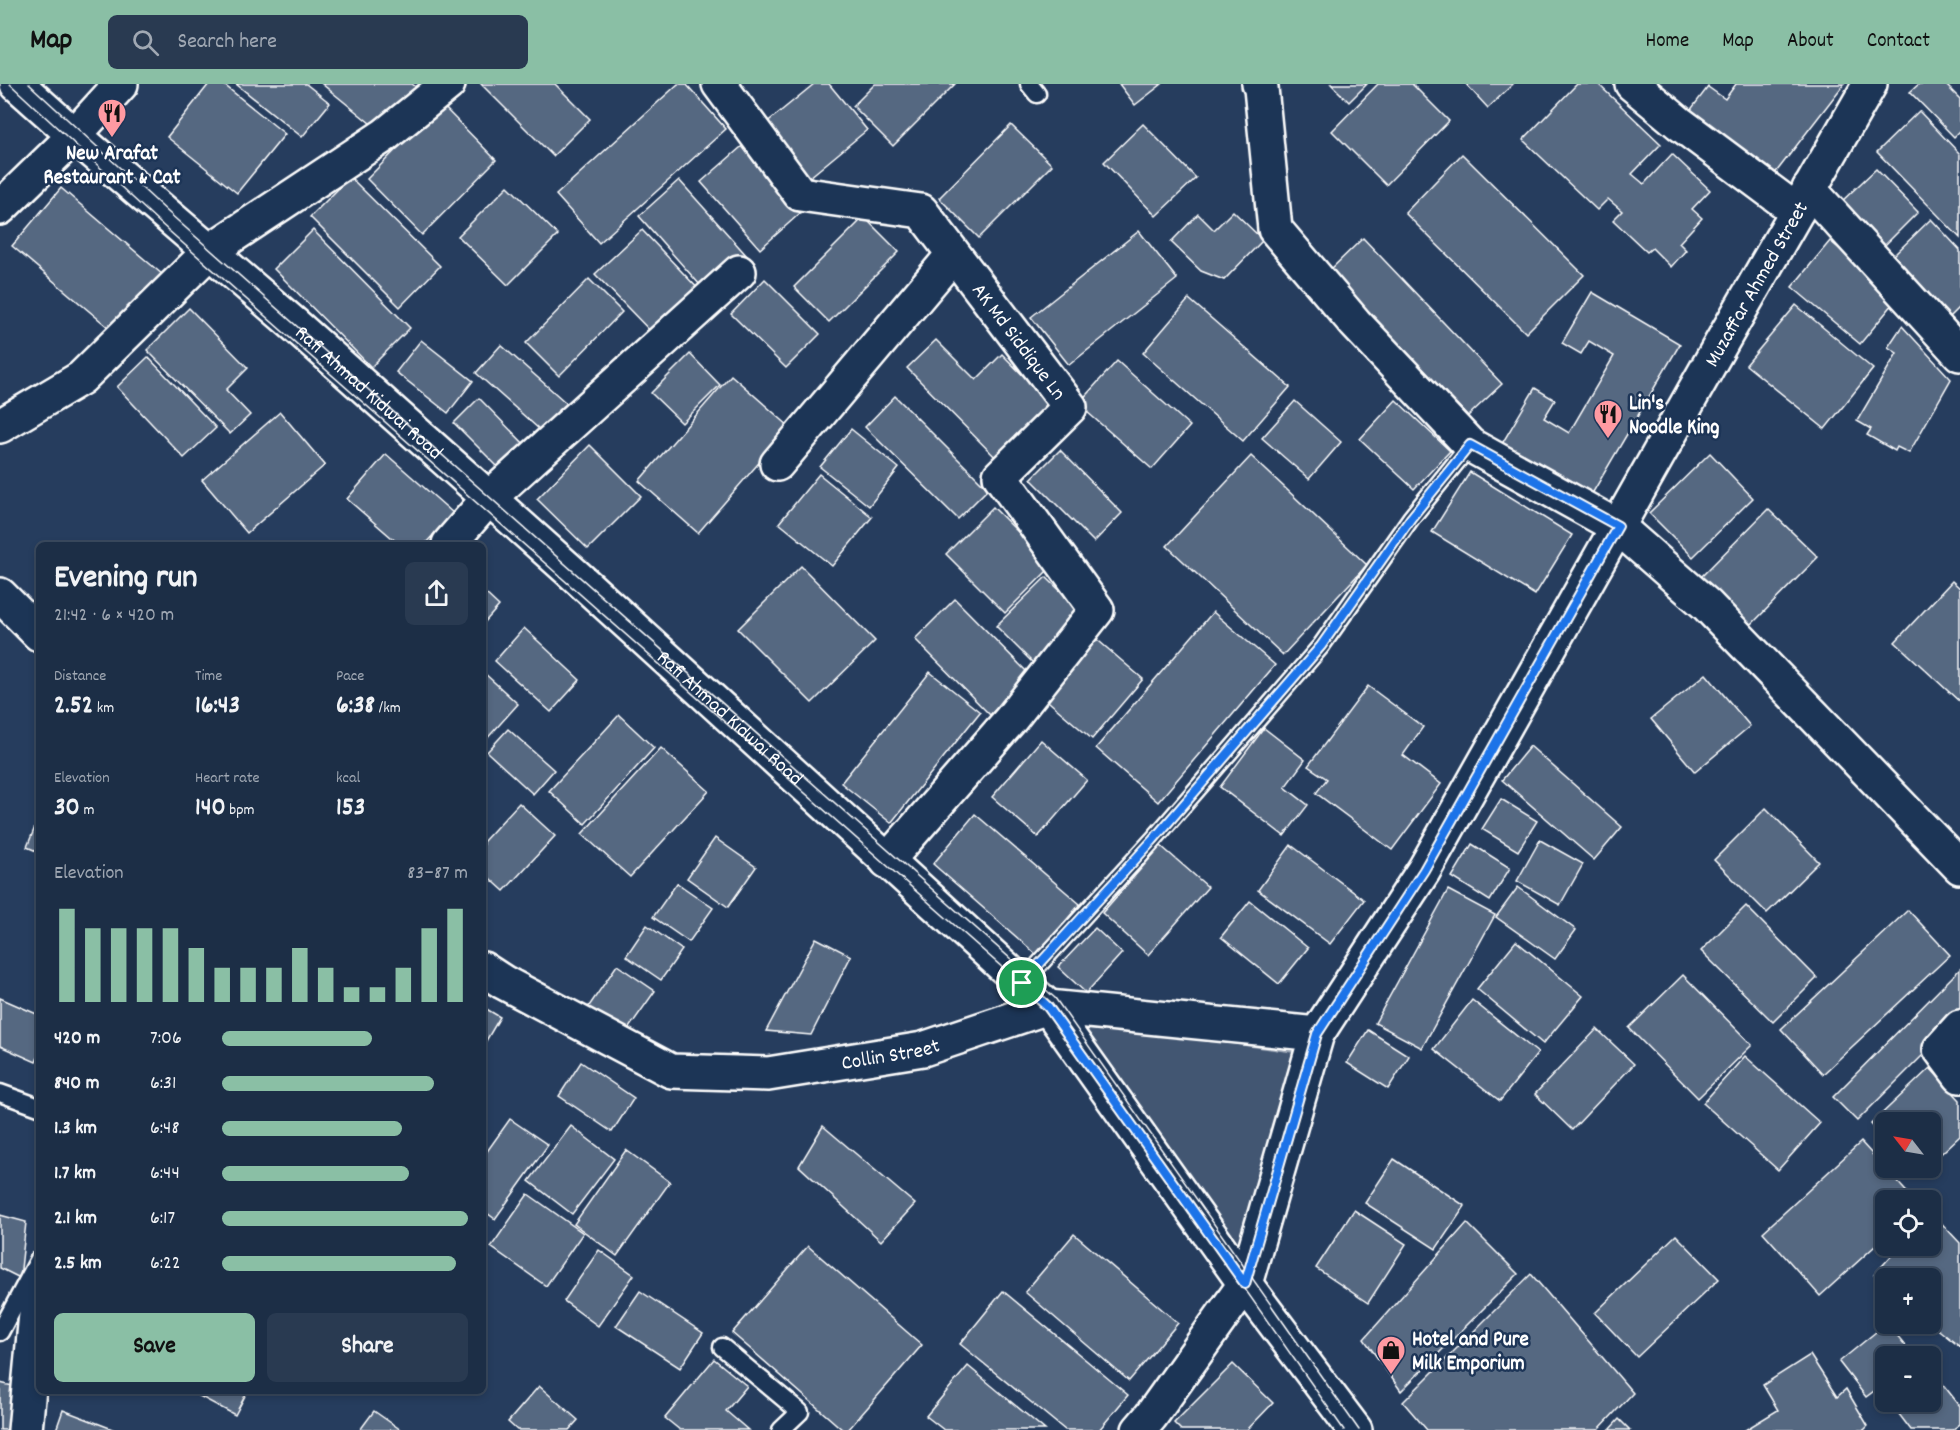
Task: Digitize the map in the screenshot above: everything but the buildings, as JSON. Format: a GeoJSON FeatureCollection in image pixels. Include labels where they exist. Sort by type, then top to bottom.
{"type":"FeatureCollection","features":[{"type":"Feature","properties":{"kind":"street","name":"Rafi Ahmad Kidwai Road"},"geometry":{"type":"LineString","coordinates":[[17,84],[211,250],[489,498],[1048,1007],[1245,1284],[1355,1430]]}},
{"type":"Feature","properties":{"kind":"street"},"geometry":{"type":"LineString","coordinates":[[0,208],[74,135],[121,84]]}},
{"type":"Feature","properties":{"kind":"street"},"geometry":{"type":"LineString","coordinates":[[0,426],[81,378],[211,250],[385,135],[448,84]]}},
{"type":"Feature","properties":{"kind":"street","name":"AK Md Siddique Ln"},"geometry":{"type":"LineString","coordinates":[[719,84],[800,194],[921,211],[1070,407],[1000,476],[1097,610],[1011,718],[887,861]]}},
{"type":"Feature","properties":{"kind":"street"},"geometry":{"type":"LineString","coordinates":[[1258,84],[1261,88],[1275,229],[1355,323],[1470,445],[1618,526],[1707,605],[1960,867]]}},
{"type":"Feature","properties":{"kind":"street"},"geometry":{"type":"LineString","coordinates":[[1632,84],[1679,123],[1803,200],[1960,354]]}},
{"type":"Feature","properties":{"kind":"street","name":"Muzaffar Ahmed Street"},"geometry":{"type":"LineString","coordinates":[[1138,1430],[1245,1284],[1317,1034],[1424,870],[1870,84]]}},
{"type":"Feature","properties":{"kind":"street"},"geometry":{"type":"LineString","coordinates":[[777,464],[953,255]]}},
{"type":"Feature","properties":{"kind":"street"},"geometry":{"type":"LineString","coordinates":[[451,542],[489,498],[739,272]]}},
{"type":"Feature","properties":{"kind":"street"},"geometry":{"type":"LineString","coordinates":[[0,595],[36,631]]}},
{"type":"Feature","properties":{"kind":"street","name":"Collin Street"},"geometry":{"type":"LineString","coordinates":[[486,971],[502,982],[671,1071],[768,1074],[923,1049],[1048,1007],[1317,1034]]}},
{"type":"Feature","properties":{"kind":"street"},"geometry":{"type":"LineString","coordinates":[[1960,1027],[1940,1049],[1960,1076]]}},
{"type":"Feature","properties":{"kind":"street"},"geometry":{"type":"LineString","coordinates":[[25,1430],[36,1314]]}},
{"type":"Feature","properties":{"kind":"lane"},"geometry":{"type":"LineString","coordinates":[[1022,983],[1153,840],[1321,646],[1411,518],[1470,445]]}},
{"type":"Feature","properties":{"kind":"lane"},"geometry":{"type":"LineString","coordinates":[[0,1093],[36,1106]]}},
{"type":"Feature","properties":{"kind":"lane"},"geometry":{"type":"LineString","coordinates":[[0,1332],[36,1265]]}},
{"type":"Feature","properties":{"kind":"lane"},"geometry":{"type":"LineString","coordinates":[[722,1347],[800,1412],[781,1430]]}},
{"type":"Feature","properties":{"kind":"shaded area"},"geometry":{"type":"Polygon","coordinates":[[[1078,1022],[1293,1052],[1239,1256],[1078,1022]]]}},
{"type":"Feature","properties":{"kind":"tram line"},"geometry":{"type":"LineString","coordinates":[[10,84],[160,223],[1046,1006],[1344,1430]]}},
{"type":"Feature","properties":{"kind":"tram line"},"geometry":{"type":"LineString","coordinates":[[29,84],[169,213],[1055,998],[1359,1430]]}},
{"type":"Feature","properties":{"kind":"place","name":"New Arafat Restaurant & Cat"},"geometry":{"type":"Point","coordinates":[112,138]}},
{"type":"Feature","properties":{"kind":"place","name":"Lin's Noodle King"},"geometry":{"type":"Point","coordinates":[1608,440]}},
{"type":"Feature","properties":{"kind":"place","name":"Hotel and Pure Milk Emporium"},"geometry":{"type":"Point","coordinates":[1391,1376]}},
{"type":"Feature","properties":{"kind":"route"},"geometry":{"type":"LineString","coordinates":[[1470,445],[1618,526],[1424,870],[1317,1034],[1245,1284],[1048,1007],[1022,983],[1153,840],[1321,646],[1411,518],[1470,445]]}}]}
